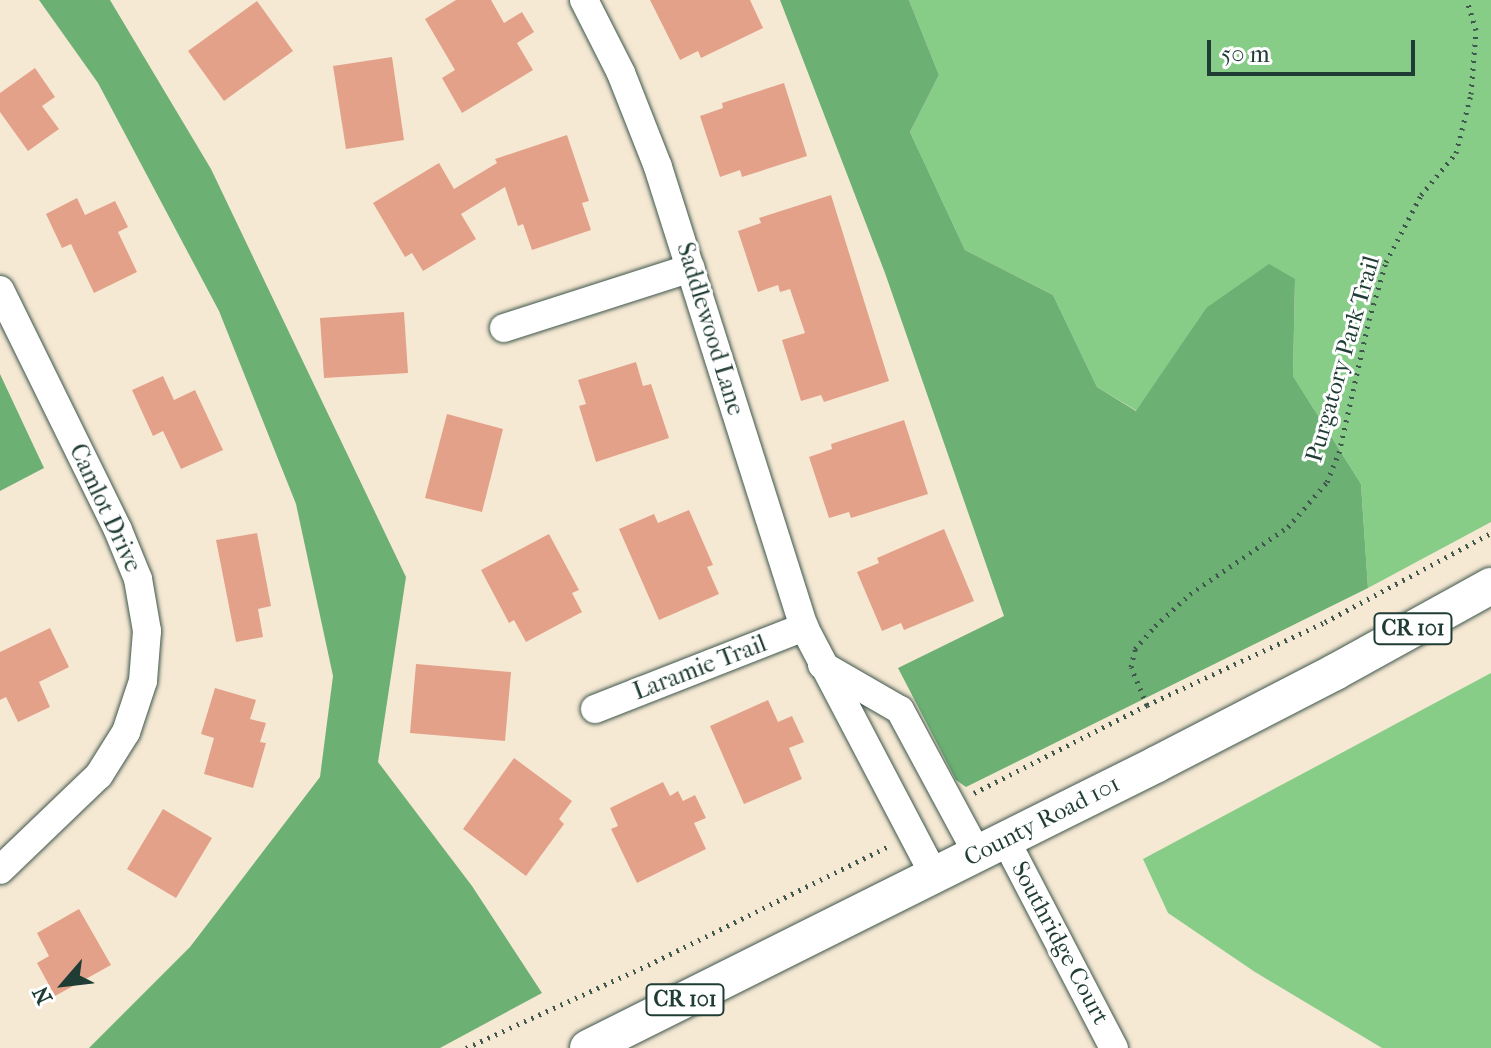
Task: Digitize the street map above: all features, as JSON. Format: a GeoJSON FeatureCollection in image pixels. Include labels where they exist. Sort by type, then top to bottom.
{"type":"FeatureCollection","features":[{"type":"Feature","properties":{"kind":"main road","name":"County Road 101"},"geometry":{"type":"LineString","coordinates":[[588,1048],[1335,672],[1491,586]]}},
{"type":"Feature","properties":{"kind":"street","name":"Saddlewood Lane"},"geometry":{"type":"LineString","coordinates":[[584,0],[621,73],[691,268],[804,627],[934,875]]}},
{"type":"Feature","properties":{"kind":"street"},"geometry":{"type":"LineString","coordinates":[[504,328],[691,268]]}},
{"type":"Feature","properties":{"kind":"street","name":"Camlot Drive"},"geometry":{"type":"LineString","coordinates":[[0,290],[118,530],[138,579],[147,631],[143,681],[126,732],[99,775],[0,870]]}},
{"type":"Feature","properties":{"kind":"street","name":"Laramie Trail"},"geometry":{"type":"LineString","coordinates":[[595,709],[804,627]]}},
{"type":"Feature","properties":{"kind":"street"},"geometry":{"type":"LineString","coordinates":[[821,664],[900,710],[953,807],[991,846]]}},
{"type":"Feature","properties":{"kind":"street","name":"Southridge Court"},"geometry":{"type":"LineString","coordinates":[[991,846],[1114,1048]]}},
{"type":"Feature","properties":{"kind":"path","name":"Purgatory Park Trail"},"geometry":{"type":"LineString","coordinates":[[1147,705],[1131,667],[1135,649],[1190,594],[1288,527],[1327,482],[1339,453],[1369,320],[1386,262],[1421,195],[1456,153],[1471,94],[1476,30],[1467,0]]}},
{"type":"Feature","properties":{"kind":"path"},"geometry":{"type":"LineString","coordinates":[[953,807],[1147,705],[1325,622],[1491,533]]}},
{"type":"Feature","properties":{"kind":"path"},"geometry":{"type":"LineString","coordinates":[[466,1048],[797,893],[911,833]]}},
{"type":"Feature","properties":{"kind":"green space"},"geometry":{"type":"Polygon","coordinates":[[[39,0],[110,0],[211,169],[406,577],[378,762],[472,886],[542,993],[440,1048],[89,1048],[190,947],[320,777],[333,676],[296,504],[219,311],[98,83],[39,0]]]}},
{"type":"Feature","properties":{"kind":"green space"},"geometry":{"type":"Polygon","coordinates":[[[780,0],[909,0],[939,75],[910,132],[965,250],[1053,295],[1097,387],[1136,411],[1206,308],[1269,264],[1295,279],[1293,376],[1361,484],[1368,588],[966,787],[956,780],[898,668],[1004,616],[885,273],[780,0]]]}},
{"type":"Feature","properties":{"kind":"green space"},"geometry":{"type":"Polygon","coordinates":[[[909,0],[1491,0],[1491,522],[1368,588],[1361,484],[1293,376],[1295,279],[1206,308],[1137,411],[1097,387],[1053,295],[965,250],[910,132],[939,75],[909,0]]]}},
{"type":"Feature","properties":{"kind":"green space"},"geometry":{"type":"Polygon","coordinates":[[[0,374],[44,468],[0,491],[0,374]]]}},
{"type":"Feature","properties":{"kind":"green space"},"geometry":{"type":"Polygon","coordinates":[[[1491,673],[1491,1048],[1382,1048],[1255,972],[1168,913],[1143,859],[1491,673]]]}},
{"type":"Feature","properties":{"kind":"building"},"geometry":{"type":"Polygon","coordinates":[[[456,0],[491,0],[504,23],[522,12],[534,32],[517,43],[533,70],[462,113],[442,78],[455,70],[425,19],[456,0]]]}},
{"type":"Feature","properties":{"kind":"building"},"geometry":{"type":"Polygon","coordinates":[[[650,0],[750,0],[763,28],[701,58],[698,51],[680,60],[650,0]]]}},
{"type":"Feature","properties":{"kind":"building"},"geometry":{"type":"Polygon","coordinates":[[[257,1],[293,51],[224,101],[188,51],[257,1]]]}},
{"type":"Feature","properties":{"kind":"building"},"geometry":{"type":"Polygon","coordinates":[[[392,57],[404,140],[346,149],[333,66],[392,57]]]}},
{"type":"Feature","properties":{"kind":"building"},"geometry":{"type":"Polygon","coordinates":[[[35,68],[55,97],[42,106],[59,129],[28,151],[0,112],[0,93],[35,68]]]}},
{"type":"Feature","properties":{"kind":"building"},"geometry":{"type":"Polygon","coordinates":[[[784,83],[807,156],[742,177],[740,170],[720,177],[700,116],[723,108],[722,103],[784,83]]]}},
{"type":"Feature","properties":{"kind":"building"},"geometry":{"type":"Polygon","coordinates":[[[567,135],[589,201],[582,203],[591,230],[532,250],[523,224],[518,226],[505,187],[461,214],[476,239],[423,271],[412,253],[405,257],[373,203],[439,163],[454,189],[497,163],[495,159],[567,135]]]}},
{"type":"Feature","properties":{"kind":"building"},"geometry":{"type":"Polygon","coordinates":[[[831,195],[889,381],[824,402],[821,395],[801,401],[782,340],[805,333],[790,289],[780,292],[778,285],[758,292],[738,231],[761,223],[759,218],[831,195]]]}},
{"type":"Feature","properties":{"kind":"building"},"geometry":{"type":"Polygon","coordinates":[[[77,198],[85,215],[115,201],[128,227],[118,232],[137,272],[94,293],[71,244],[62,248],[46,214],[77,198]]]}},
{"type":"Feature","properties":{"kind":"building"},"geometry":{"type":"Polygon","coordinates":[[[404,312],[408,373],[324,378],[320,318],[404,312]]]}},
{"type":"Feature","properties":{"kind":"building"},"geometry":{"type":"Polygon","coordinates":[[[636,362],[643,386],[651,384],[669,438],[596,462],[579,406],[586,404],[578,380],[636,362]]]}},
{"type":"Feature","properties":{"kind":"building"},"geometry":{"type":"Polygon","coordinates":[[[163,376],[174,400],[195,390],[223,450],[181,469],[163,431],[153,436],[132,390],[163,376]]]}},
{"type":"Feature","properties":{"kind":"building"},"geometry":{"type":"Polygon","coordinates":[[[447,414],[503,429],[482,512],[425,498],[447,414]]]}},
{"type":"Feature","properties":{"kind":"building"},"geometry":{"type":"Polygon","coordinates":[[[904,420],[928,494],[851,518],[849,512],[829,518],[809,457],[832,449],[831,444],[904,420]]]}},
{"type":"Feature","properties":{"kind":"building"},"geometry":{"type":"Polygon","coordinates":[[[689,510],[713,565],[707,567],[719,594],[659,620],[619,529],[654,514],[658,523],[689,510]]]}},
{"type":"Feature","properties":{"kind":"building"},"geometry":{"type":"Polygon","coordinates":[[[944,529],[974,601],[904,630],[901,623],[882,631],[857,572],[879,563],[877,558],[944,529]]]}},
{"type":"Feature","properties":{"kind":"building"},"geometry":{"type":"Polygon","coordinates":[[[257,533],[271,606],[258,609],[263,637],[236,642],[216,540],[257,533]]]}},
{"type":"Feature","properties":{"kind":"building"},"geometry":{"type":"Polygon","coordinates":[[[549,534],[579,590],[572,593],[582,612],[526,642],[514,620],[509,623],[481,570],[549,534]]]}},
{"type":"Feature","properties":{"kind":"building"},"geometry":{"type":"Polygon","coordinates":[[[50,628],[69,667],[39,682],[50,707],[18,722],[6,697],[0,700],[0,652],[50,628]]]}},
{"type":"Feature","properties":{"kind":"building"},"geometry":{"type":"Polygon","coordinates":[[[416,664],[511,672],[505,741],[410,733],[416,664]]]}},
{"type":"Feature","properties":{"kind":"building"},"geometry":{"type":"Polygon","coordinates":[[[215,688],[256,700],[250,719],[266,723],[260,742],[266,743],[253,788],[204,774],[214,738],[201,734],[215,688]]]}},
{"type":"Feature","properties":{"kind":"building"},"geometry":{"type":"Polygon","coordinates":[[[768,700],[778,722],[792,716],[804,742],[789,748],[802,779],[744,804],[710,726],[768,700]]]}},
{"type":"Feature","properties":{"kind":"building"},"geometry":{"type":"Polygon","coordinates":[[[514,758],[572,801],[559,819],[564,824],[526,876],[463,829],[514,758]]]}},
{"type":"Feature","properties":{"kind":"building"},"geometry":{"type":"Polygon","coordinates":[[[663,782],[670,796],[678,791],[683,801],[695,795],[706,818],[694,823],[706,849],[637,883],[611,829],[618,826],[610,808],[663,782]]]}},
{"type":"Feature","properties":{"kind":"building"},"geometry":{"type":"Polygon","coordinates":[[[163,809],[212,838],[176,898],[127,869],[163,809]]]}},
{"type":"Feature","properties":{"kind":"building"},"geometry":{"type":"Polygon","coordinates":[[[79,909],[111,965],[55,996],[37,963],[49,956],[37,933],[79,909]]]}}]}
